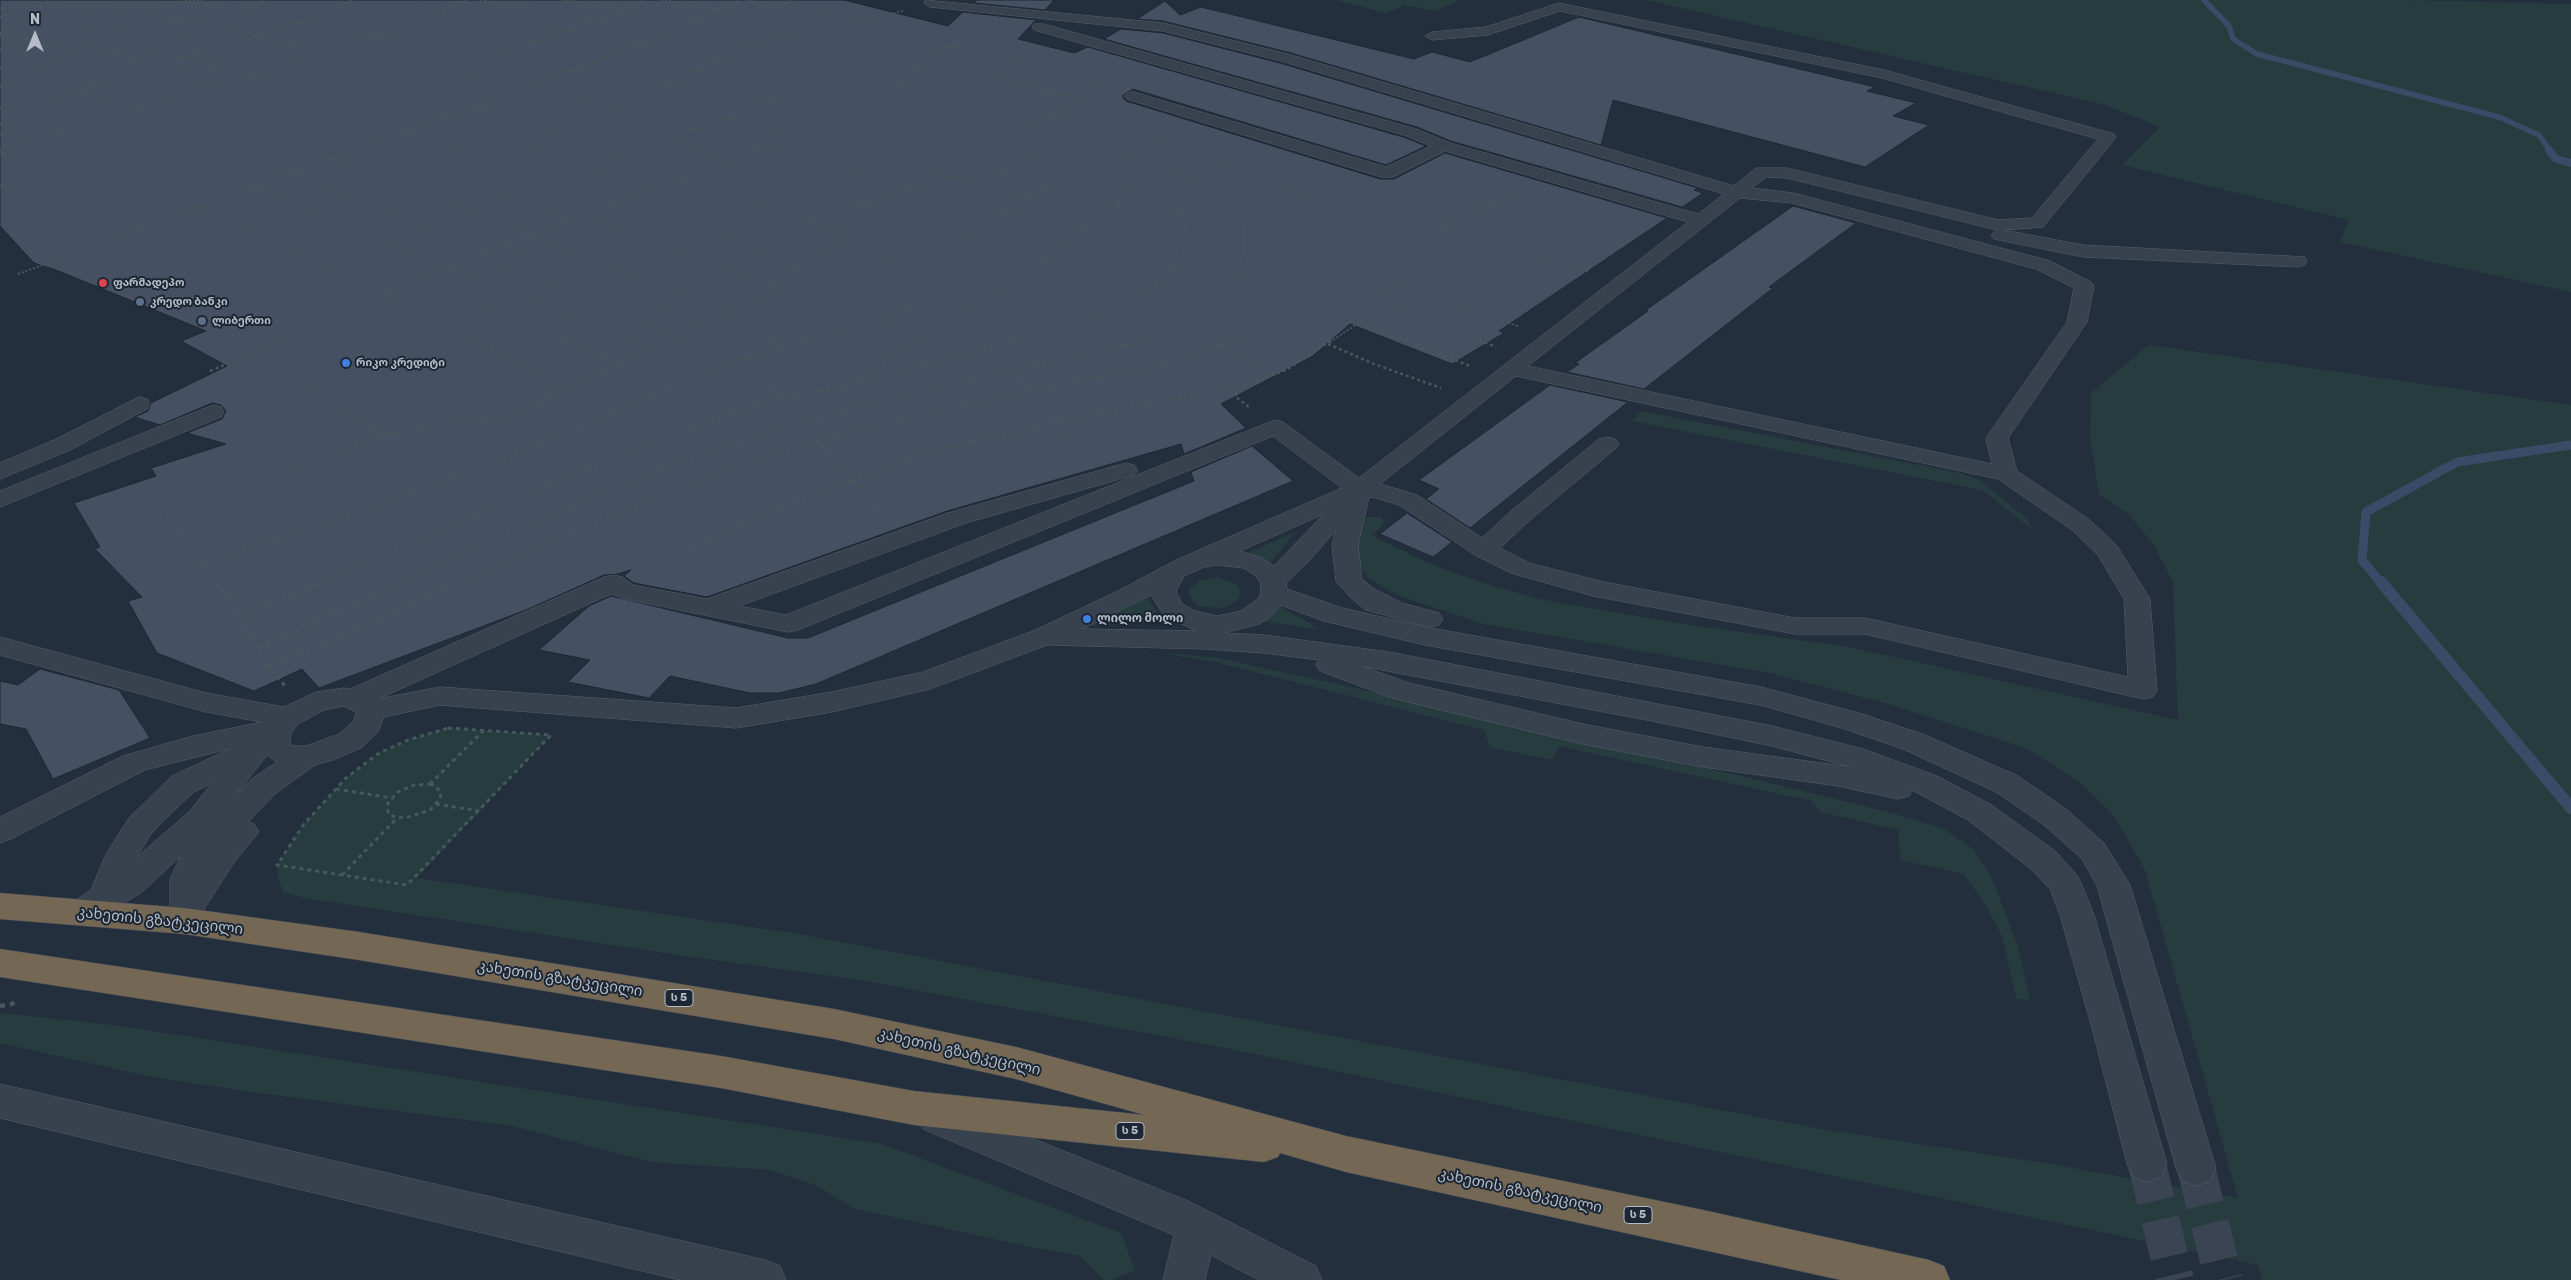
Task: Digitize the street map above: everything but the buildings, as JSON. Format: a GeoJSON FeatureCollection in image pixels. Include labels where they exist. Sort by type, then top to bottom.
{"type":"FeatureCollection","features":[{"type":"Feature","properties":{"kind":"highway","name":"კახეთის გზატკეცილი"},"geometry":{"type":"LineString","coordinates":[[0,906],[100,897],[186,916],[369,948],[834,1024],[1016,1063],[1346,1154],[1703,1229],[1929,1280]]}},
{"type":"Feature","properties":{"kind":"highway","name":"კახეთის გზატკეცილი"},"geometry":{"type":"LineString","coordinates":[[0,963],[721,1072],[914,1108],[1346,1154]]}},
{"type":"Feature","properties":{"kind":"lane"},"geometry":{"type":"LineString","coordinates":[[913,0],[1022,22],[1410,132],[1444,146],[1701,220]]}},
{"type":"Feature","properties":{"kind":"lane"},"geometry":{"type":"LineString","coordinates":[[930,3],[1163,26],[1286,58],[1737,192],[1793,198],[1845,210],[2043,265],[2084,286],[2077,322],[1997,438],[2006,474]]}},
{"type":"Feature","properties":{"kind":"lane"},"geometry":{"type":"LineString","coordinates":[[1071,36],[1108,21],[1114,14],[1110,9],[1101,7]]}},
{"type":"Feature","properties":{"kind":"lane"},"geometry":{"type":"LineString","coordinates":[[1211,632],[1261,611],[1270,602],[1274,587],[1359,489],[1737,192],[1816,194],[1974,235],[2037,223],[2108,137],[1884,74],[1559,7],[1488,31],[1432,36]]}},
{"type":"Feature","properties":{"kind":"lane"},"geometry":{"type":"LineString","coordinates":[[1132,96],[1387,172],[1444,146]]}},
{"type":"Feature","properties":{"kind":"lane"},"geometry":{"type":"LineString","coordinates":[[1998,230],[2083,251],[2298,261]]}},
{"type":"Feature","properties":{"kind":"lane"},"geometry":{"type":"LineString","coordinates":[[0,831],[134,763],[289,718],[330,698],[363,704],[440,696],[484,698],[736,718],[832,702],[930,680],[1043,636],[1199,560],[1359,489],[1379,491],[1408,500],[1484,550],[1520,568],[1602,590],[1795,626],[1865,626],[2143,690],[2137,598],[2108,551],[2081,525],[2006,474],[1512,368]]}},
{"type":"Feature","properties":{"kind":"lane"},"geometry":{"type":"LineString","coordinates":[[0,472],[62,445],[139,404]]}},
{"type":"Feature","properties":{"kind":"lane"},"geometry":{"type":"LineString","coordinates":[[0,500],[213,412]]}},
{"type":"Feature","properties":{"kind":"lane"},"geometry":{"type":"LineString","coordinates":[[363,704],[613,583],[625,591],[788,624],[1275,427],[1359,489]]}},
{"type":"Feature","properties":{"kind":"lane"},"geometry":{"type":"LineString","coordinates":[[1484,550],[1520,516],[1607,444]]}},
{"type":"Feature","properties":{"kind":"lane"},"geometry":{"type":"LineString","coordinates":[[708,608],[957,518],[1159,461],[1220,448]]}},
{"type":"Feature","properties":{"kind":"lane"},"geometry":{"type":"LineString","coordinates":[[1359,489],[1345,545],[1349,581],[1361,593],[1425,636]]}},
{"type":"Feature","properties":{"kind":"lane"},"geometry":{"type":"LineString","coordinates":[[1199,560],[1217,557],[1236,558],[1253,563],[1265,571],[1274,587],[1334,615],[1393,636],[1498,663],[1712,702],[1852,721]]}},
{"type":"Feature","properties":{"kind":"lane"},"geometry":{"type":"LineString","coordinates":[[1174,572],[1166,581],[1164,591],[1166,601],[1173,610],[1211,632]]}},
{"type":"Feature","properties":{"kind":"lane"},"geometry":{"type":"LineString","coordinates":[[1361,593],[1393,609],[1476,631],[1710,672],[1777,691],[1852,721],[1914,742],[2007,784],[2055,817],[2093,851],[2113,885],[2196,1168]]}},
{"type":"Feature","properties":{"kind":"lane"},"geometry":{"type":"LineString","coordinates":[[1334,615],[1425,636],[1761,696],[1852,721]]}},
{"type":"Feature","properties":{"kind":"lane"},"geometry":{"type":"LineString","coordinates":[[1043,636],[1211,632],[1264,644],[1388,661],[1652,711],[1772,736],[1852,756],[1926,784],[1979,812],[2043,860],[2064,883],[2077,915],[2110,1024],[2147,1164]]}},
{"type":"Feature","properties":{"kind":"lane"},"geometry":{"type":"LineString","coordinates":[[1264,644],[1402,691],[1583,734],[1703,757],[1838,775],[1908,790],[1979,812]]}},
{"type":"Feature","properties":{"kind":"lane"},"geometry":{"type":"LineString","coordinates":[[0,646],[44,656],[206,702],[289,718]]}},
{"type":"Feature","properties":{"kind":"lane"},"geometry":{"type":"LineString","coordinates":[[289,718],[274,738],[275,746],[281,752],[291,756],[314,754],[337,748],[361,732],[371,717],[363,704]]}},
{"type":"Feature","properties":{"kind":"lane"},"geometry":{"type":"LineString","coordinates":[[100,897],[130,883],[201,819],[242,756],[289,718]]}},
{"type":"Feature","properties":{"kind":"lane"},"geometry":{"type":"LineString","coordinates":[[0,840],[66,813],[193,746]]}},
{"type":"Feature","properties":{"kind":"lane"},"geometry":{"type":"LineString","coordinates":[[186,916],[186,879],[198,854],[264,786],[314,754]]}},
{"type":"Feature","properties":{"kind":"lane"},"geometry":{"type":"LineString","coordinates":[[2043,860],[2093,851]]}},
{"type":"Feature","properties":{"kind":"lane"},"geometry":{"type":"LineString","coordinates":[[0,1101],[765,1280]]}},
{"type":"Feature","properties":{"kind":"lane"},"geometry":{"type":"LineString","coordinates":[[914,1108],[1174,1214],[1301,1280]]}},
{"type":"Feature","properties":{"kind":"lane"},"geometry":{"type":"LineString","coordinates":[[1184,1280],[1198,1226]]}},
{"type":"Feature","properties":{"kind":"path"},"geometry":{"type":"LineString","coordinates":[[40,7],[49,0]]}},
{"type":"Feature","properties":{"kind":"path"},"geometry":{"type":"LineString","coordinates":[[0,8],[204,0]]}},
{"type":"Feature","properties":{"kind":"path"},"geometry":{"type":"LineString","coordinates":[[240,9],[265,0]]}},
{"type":"Feature","properties":{"kind":"path"},"geometry":{"type":"LineString","coordinates":[[0,114],[260,36],[328,13],[352,0]]}},
{"type":"Feature","properties":{"kind":"path"},"geometry":{"type":"LineString","coordinates":[[0,150],[169,96],[345,48],[444,11],[466,0]]}},
{"type":"Feature","properties":{"kind":"path"},"geometry":{"type":"LineString","coordinates":[[480,0],[665,33],[916,70],[1076,99],[1053,114],[1018,129]]}},
{"type":"Feature","properties":{"kind":"path"},"geometry":{"type":"LineString","coordinates":[[563,0],[783,34]]}},
{"type":"Feature","properties":{"kind":"path"},"geometry":{"type":"LineString","coordinates":[[495,54],[598,20],[645,0]]}},
{"type":"Feature","properties":{"kind":"path"},"geometry":{"type":"LineString","coordinates":[[661,0],[718,11],[808,24]]}},
{"type":"Feature","properties":{"kind":"path"},"geometry":{"type":"LineString","coordinates":[[18,274],[573,71],[718,11],[740,0]]}},
{"type":"Feature","properties":{"kind":"path"},"geometry":{"type":"LineString","coordinates":[[747,0],[830,14],[946,47],[961,48],[1132,96]]}},
{"type":"Feature","properties":{"kind":"path"},"geometry":{"type":"LineString","coordinates":[[782,5],[793,0]]}},
{"type":"Feature","properties":{"kind":"path"},"geometry":{"type":"LineString","coordinates":[[180,1],[273,14],[298,23],[339,32],[382,35],[495,54],[573,71],[662,85],[780,100],[970,141],[1038,153],[1108,176],[1188,214]]}},
{"type":"Feature","properties":{"kind":"path"},"geometry":{"type":"LineString","coordinates":[[862,23],[930,3]]}},
{"type":"Feature","properties":{"kind":"path"},"geometry":{"type":"LineString","coordinates":[[0,50],[100,5],[208,22],[298,44],[0,134]]}},
{"type":"Feature","properties":{"kind":"path"},"geometry":{"type":"LineString","coordinates":[[0,34],[62,6]]}},
{"type":"Feature","properties":{"kind":"path"},"geometry":{"type":"LineString","coordinates":[[0,17],[25,7]]}},
{"type":"Feature","properties":{"kind":"path"},"geometry":{"type":"LineString","coordinates":[[0,68],[124,10]]}},
{"type":"Feature","properties":{"kind":"path"},"geometry":{"type":"LineString","coordinates":[[269,667],[639,504],[714,474],[817,440],[1031,390],[1147,369],[1260,332],[1325,272],[1334,231],[1327,211],[1310,196],[1121,128],[897,85],[636,45],[508,19],[444,11]]}},
{"type":"Feature","properties":{"kind":"path"},"geometry":{"type":"LineString","coordinates":[[0,87],[150,14]]}},
{"type":"Feature","properties":{"kind":"path"},"geometry":{"type":"LineString","coordinates":[[662,85],[830,14]]}},
{"type":"Feature","properties":{"kind":"path"},"geometry":{"type":"LineString","coordinates":[[0,108],[182,18]]}},
{"type":"Feature","properties":{"kind":"path"},"geometry":{"type":"LineString","coordinates":[[77,90],[208,22]]}},
{"type":"Feature","properties":{"kind":"path"},"geometry":{"type":"LineString","coordinates":[[259,648],[481,544],[671,464],[790,425],[1144,342],[1180,329],[1206,312],[1236,276],[1244,248],[1243,221],[1216,193],[1151,163],[1095,143],[809,87],[695,72],[608,57],[538,40],[412,23]]}},
{"type":"Feature","properties":{"kind":"path"},"geometry":{"type":"LineString","coordinates":[[174,62],[233,29]]}},
{"type":"Feature","properties":{"kind":"path"},"geometry":{"type":"LineString","coordinates":[[0,34],[20,41]]}},
{"type":"Feature","properties":{"kind":"path"},"geometry":{"type":"LineString","coordinates":[[25,39],[48,45]]}},
{"type":"Feature","properties":{"kind":"path"},"geometry":{"type":"LineString","coordinates":[[0,124],[279,40]]}},
{"type":"Feature","properties":{"kind":"path"},"geometry":{"type":"LineString","coordinates":[[53,43],[76,50]]}},
{"type":"Feature","properties":{"kind":"path"},"geometry":{"type":"LineString","coordinates":[[82,47],[106,55]]}},
{"type":"Feature","properties":{"kind":"path"},"geometry":{"type":"LineString","coordinates":[[897,85],[946,47]]}},
{"type":"Feature","properties":{"kind":"path"},"geometry":{"type":"LineString","coordinates":[[345,48],[528,87],[764,146],[1007,212],[1087,228]]}},
{"type":"Feature","properties":{"kind":"path"},"geometry":{"type":"LineString","coordinates":[[112,52],[136,60]]}},
{"type":"Feature","properties":{"kind":"path"},"geometry":{"type":"LineString","coordinates":[[186,58],[221,68]]}},
{"type":"Feature","properties":{"kind":"path"},"geometry":{"type":"LineString","coordinates":[[288,63],[479,106],[807,222],[1016,280]]}},
{"type":"Feature","properties":{"kind":"path"},"geometry":{"type":"LineString","coordinates":[[243,75],[445,118],[653,188]]}},
{"type":"Feature","properties":{"kind":"path"},"geometry":{"type":"LineString","coordinates":[[203,86],[409,131],[613,204]]}},
{"type":"Feature","properties":{"kind":"path"},"geometry":{"type":"LineString","coordinates":[[77,90],[109,101]]}},
{"type":"Feature","properties":{"kind":"path"},"geometry":{"type":"LineString","coordinates":[[169,96],[373,144],[572,220]]}},
{"type":"Feature","properties":{"kind":"path"},"geometry":{"type":"LineString","coordinates":[[780,100],[667,138],[728,160],[860,202],[1024,251],[1041,262],[1093,275],[1116,275],[1158,283]]}},
{"type":"Feature","properties":{"kind":"path"},"geometry":{"type":"LineString","coordinates":[[130,108],[333,159],[732,312],[784,347]]}},
{"type":"Feature","properties":{"kind":"path"},"geometry":{"type":"LineString","coordinates":[[722,118],[953,176],[1027,197]]}},
{"type":"Feature","properties":{"kind":"path"},"geometry":{"type":"LineString","coordinates":[[92,120],[296,172],[488,252]]}},
{"type":"Feature","properties":{"kind":"path"},"geometry":{"type":"LineString","coordinates":[[50,133],[257,186],[443,270]]}},
{"type":"Feature","properties":{"kind":"path"},"geometry":{"type":"LineString","coordinates":[[385,292],[794,135]]}},
{"type":"Feature","properties":{"kind":"path"},"geometry":{"type":"LineString","coordinates":[[0,150],[198,208],[396,296],[546,377],[547,400]]}},
{"type":"Feature","properties":{"kind":"path"},"geometry":{"type":"LineString","coordinates":[[996,173],[1038,153]]}},
{"type":"Feature","properties":{"kind":"path"},"geometry":{"type":"LineString","coordinates":[[1387,172],[1387,178],[1486,208],[1657,254]]}},
{"type":"Feature","properties":{"kind":"path"},"geometry":{"type":"LineString","coordinates":[[953,176],[996,173],[1121,204],[1188,214]]}},
{"type":"Feature","properties":{"kind":"path"},"geometry":{"type":"LineString","coordinates":[[807,222],[943,174]]}},
{"type":"Feature","properties":{"kind":"path"},"geometry":{"type":"LineString","coordinates":[[0,186],[145,228]]}},
{"type":"Feature","properties":{"kind":"path"},"geometry":{"type":"LineString","coordinates":[[971,235],[1027,197],[1048,186]]}},
{"type":"Feature","properties":{"kind":"path"},"geometry":{"type":"LineString","coordinates":[[630,197],[691,219],[756,247],[800,270],[910,306]]}},
{"type":"Feature","properties":{"kind":"path"},"geometry":{"type":"LineString","coordinates":[[841,388],[1016,280],[1121,204]]}},
{"type":"Feature","properties":{"kind":"path"},"geometry":{"type":"LineString","coordinates":[[239,618],[482,512],[700,424],[782,397],[841,388],[951,357],[1076,327],[1130,305],[1158,283],[1183,256],[1188,214]]}},
{"type":"Feature","properties":{"kind":"path"},"geometry":{"type":"LineString","coordinates":[[586,215],[771,286],[886,319],[919,340]]}},
{"type":"Feature","properties":{"kind":"path"},"geometry":{"type":"LineString","coordinates":[[613,583],[753,519],[933,450],[1051,423],[1241,387],[1286,370],[1361,323],[1380,302],[1404,267],[1415,242],[1441,228],[1621,282]]}},
{"type":"Feature","properties":{"kind":"path"},"geometry":{"type":"LineString","coordinates":[[188,574],[206,564],[268,541],[341,519],[487,465],[745,358],[886,319],[934,292],[935,277],[844,242],[829,229]]}},
{"type":"Feature","properties":{"kind":"path"},"geometry":{"type":"LineString","coordinates":[[795,268],[844,242]]}},
{"type":"Feature","properties":{"kind":"path"},"geometry":{"type":"LineString","coordinates":[[506,245],[704,326]]}},
{"type":"Feature","properties":{"kind":"path"},"geometry":{"type":"LineString","coordinates":[[480,255],[680,338]]}},
{"type":"Feature","properties":{"kind":"path"},"geometry":{"type":"LineString","coordinates":[[453,266],[652,352]]}},
{"type":"Feature","properties":{"kind":"path"},"geometry":{"type":"LineString","coordinates":[[1173,267],[1236,276]]}},
{"type":"Feature","properties":{"kind":"path"},"geometry":{"type":"LineString","coordinates":[[771,286],[800,270]]}},
{"type":"Feature","properties":{"kind":"path"},"geometry":{"type":"LineString","coordinates":[[1325,272],[1395,280],[1551,338]]}},
{"type":"Feature","properties":{"kind":"path"},"geometry":{"type":"LineString","coordinates":[[420,279],[623,364]]}},
{"type":"Feature","properties":{"kind":"path"},"geometry":{"type":"LineString","coordinates":[[288,474],[385,436],[422,430],[457,419],[497,421],[547,400],[558,391],[652,352],[783,289]]}},
{"type":"Feature","properties":{"kind":"path"},"geometry":{"type":"LineString","coordinates":[[210,372],[238,358],[396,296]]}},
{"type":"Feature","properties":{"kind":"path"},"geometry":{"type":"LineString","coordinates":[[1380,302],[1512,368]]}},
{"type":"Feature","properties":{"kind":"path"},"geometry":{"type":"LineString","coordinates":[[1361,323],[1512,368]]}},
{"type":"Feature","properties":{"kind":"path"},"geometry":{"type":"LineString","coordinates":[[1328,344],[1374,364],[1473,400]]}},
{"type":"Feature","properties":{"kind":"path"},"geometry":{"type":"LineString","coordinates":[[1221,345],[1272,375]]}},
{"type":"Feature","properties":{"kind":"path"},"geometry":{"type":"LineString","coordinates":[[745,358],[782,397]]}},
{"type":"Feature","properties":{"kind":"path"},"geometry":{"type":"LineString","coordinates":[[1012,372],[1031,390],[1051,423],[1094,479]]}},
{"type":"Feature","properties":{"kind":"path"},"geometry":{"type":"LineString","coordinates":[[296,380],[385,436]]}},
{"type":"Feature","properties":{"kind":"path"},"geometry":{"type":"LineString","coordinates":[[841,388],[853,409]]}},
{"type":"Feature","properties":{"kind":"path"},"geometry":{"type":"LineString","coordinates":[[817,440],[854,479],[900,538]]}},
{"type":"Feature","properties":{"kind":"path"},"geometry":{"type":"LineString","coordinates":[[167,514],[206,564],[259,648],[269,667],[289,718]]}},
{"type":"Feature","properties":{"kind":"path"},"geometry":{"type":"LineString","coordinates":[[448,728],[485,729],[551,735],[407,885],[278,865],[304,824],[336,789],[379,753],[408,740],[448,728]]}},
{"type":"Feature","properties":{"kind":"path"},"geometry":{"type":"LineString","coordinates":[[430,784],[485,729]]}},
{"type":"Feature","properties":{"kind":"path"},"geometry":{"type":"LineString","coordinates":[[430,784],[440,789],[440,799],[422,814],[398,818],[388,813],[387,808],[392,798],[405,788],[430,784]]}},
{"type":"Feature","properties":{"kind":"path"},"geometry":{"type":"LineString","coordinates":[[336,789],[392,798]]}},
{"type":"Feature","properties":{"kind":"path"},"geometry":{"type":"LineString","coordinates":[[436,804],[479,811]]}},
{"type":"Feature","properties":{"kind":"path"},"geometry":{"type":"LineString","coordinates":[[342,875],[398,818]]}},
{"type":"Feature","properties":{"kind":"green space"},"geometry":{"type":"Polygon","coordinates":[[[1337,0],[1460,0],[1435,11],[1405,5],[1386,13],[1337,0]]]}},
{"type":"Feature","properties":{"kind":"green space"},"geometry":{"type":"Polygon","coordinates":[[[1646,0],[2409,0],[2571,4],[2571,292],[2340,242],[2349,220],[2122,165],[2160,127],[2106,105],[1646,0]]]}},
{"type":"Feature","properties":{"kind":"green space"},"geometry":{"type":"Polygon","coordinates":[[[2149,345],[2571,405],[2571,1280],[2262,1280],[2258,1265],[1231,1049],[861,980],[684,956],[305,898],[283,892],[278,878],[277,865],[304,824],[346,778],[379,753],[408,740],[448,728],[551,735],[417,878],[799,934],[1821,1129],[2051,1164],[2238,1198],[2145,870],[2114,816],[2079,782],[2028,749],[1892,705],[1770,673],[1483,624],[1400,596],[1368,578],[1354,557],[1350,535],[1367,517],[1379,517],[1385,521],[1373,536],[1424,561],[1477,581],[1539,599],[1683,624],[1849,647],[2178,720],[2173,582],[2155,547],[2128,513],[2099,495],[2090,437],[2091,393],[2149,345]]]}},
{"type":"Feature","properties":{"kind":"green space"},"geometry":{"type":"Polygon","coordinates":[[[1641,411],[1960,473],[1980,480],[2027,519],[2032,529],[1982,490],[1632,421],[1641,411]]]}},
{"type":"Feature","properties":{"kind":"green space"},"geometry":{"type":"Polygon","coordinates":[[[1295,532],[1269,565],[1243,555],[1295,532]]]}},
{"type":"Feature","properties":{"kind":"green space"},"geometry":{"type":"Polygon","coordinates":[[[1217,577],[1238,585],[1240,594],[1238,600],[1226,607],[1217,608],[1200,606],[1194,603],[1189,593],[1190,588],[1201,580],[1217,577]]]}},
{"type":"Feature","properties":{"kind":"green space"},"geometry":{"type":"Polygon","coordinates":[[[1147,598],[1164,622],[1086,626],[1147,598]]]}},
{"type":"Feature","properties":{"kind":"green space"},"geometry":{"type":"Polygon","coordinates":[[[1277,604],[1319,629],[1257,621],[1277,604]]]}},
{"type":"Feature","properties":{"kind":"green space"},"geometry":{"type":"Polygon","coordinates":[[[1155,652],[1218,658],[1346,686],[1767,782],[1888,812],[1943,828],[1973,849],[1990,874],[2018,946],[2030,1001],[2016,998],[2002,936],[1986,906],[1964,874],[1900,860],[1898,830],[1820,812],[1812,801],[1559,746],[1553,760],[1490,747],[1484,730],[1215,662],[1155,652]]]}},
{"type":"Feature","properties":{"kind":"green space"},"geometry":{"type":"Polygon","coordinates":[[[0,1013],[114,1025],[882,1144],[1121,1233],[1135,1271],[1111,1280],[1103,1280],[1079,1255],[1035,1248],[852,1208],[818,1186],[770,1170],[651,1162],[512,1126],[152,1077],[0,1043],[0,1013]]]}},
{"type":"Feature","properties":{"kind":"waterway"},"geometry":{"type":"LineString","coordinates":[[2204,0],[2229,26],[2233,39],[2257,54],[2499,117],[2539,135],[2550,151]]}},
{"type":"Feature","properties":{"kind":"waterway"},"geometry":{"type":"LineString","coordinates":[[2549,150],[2556,159],[2571,163]]}},
{"type":"Feature","properties":{"kind":"waterway"},"geometry":{"type":"LineString","coordinates":[[2382,584],[2362,560],[2366,512],[2457,462],[2571,445]]}},
{"type":"Feature","properties":{"kind":"waterway"},"geometry":{"type":"LineString","coordinates":[[2381,582],[2571,808]]}},
{"type":"Feature","properties":{"kind":"tunnel"},"geometry":{"type":"LineString","coordinates":[[2147,1164],[2175,1280]]}},
{"type":"Feature","properties":{"kind":"tunnel"},"geometry":{"type":"LineString","coordinates":[[2196,1168],[2224,1280]]}},
{"type":"Feature","properties":{"kind":"place","name":"ფარმადეპო"},"geometry":{"type":"Point","coordinates":[103,283]}},
{"type":"Feature","properties":{"kind":"place","name":"კრედო ბანკი"},"geometry":{"type":"Point","coordinates":[140,302]}},
{"type":"Feature","properties":{"kind":"place","name":"ლიბერთი"},"geometry":{"type":"Point","coordinates":[202,321]}},
{"type":"Feature","properties":{"kind":"place","name":"რიკო კრედიტი"},"geometry":{"type":"Point","coordinates":[346,363]}},
{"type":"Feature","properties":{"kind":"place","name":"ლილო მოლი"},"geometry":{"type":"Point","coordinates":[1087,619]}}]}
